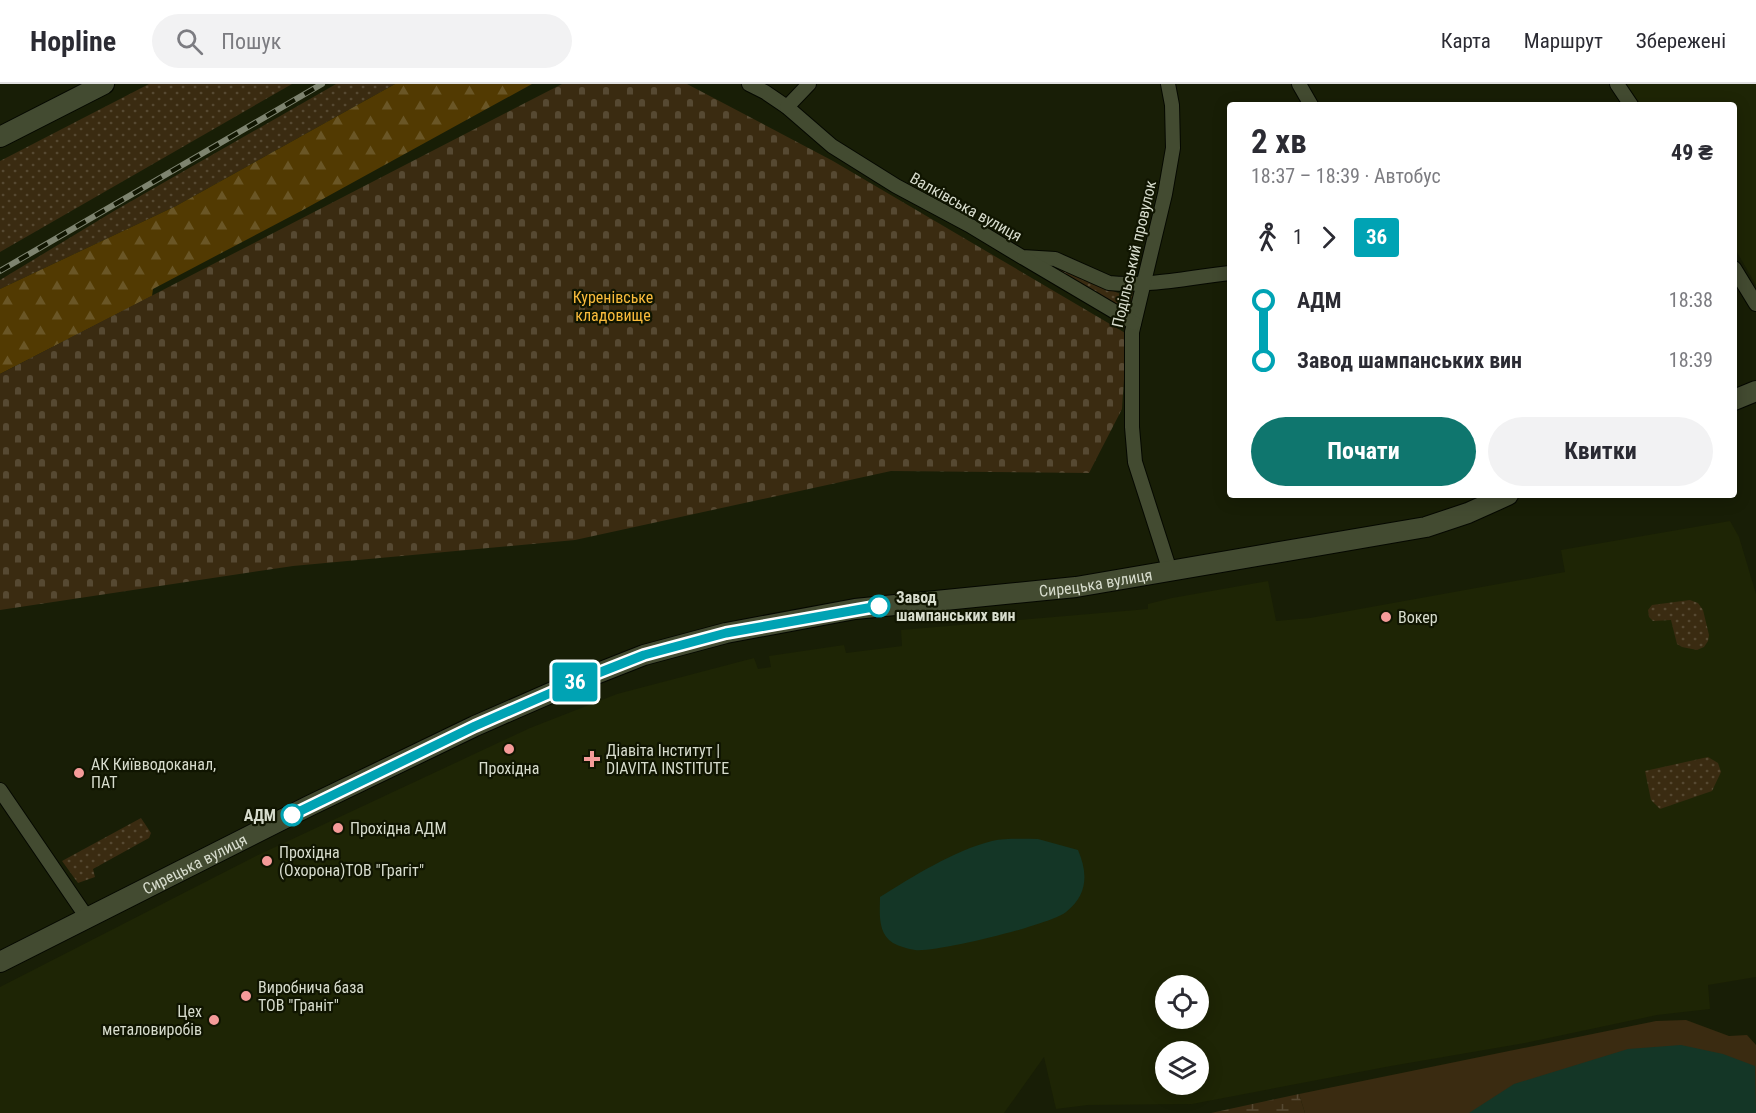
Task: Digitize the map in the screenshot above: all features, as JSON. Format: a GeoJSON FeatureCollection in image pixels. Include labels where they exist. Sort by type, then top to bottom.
{"type":"FeatureCollection","features":[{"type":"Feature","properties":{"kind":"main road"},"geometry":{"type":"LineString","coordinates":[[0,137],[104,84]]}},
{"type":"Feature","properties":{"kind":"main road"},"geometry":{"type":"LineString","coordinates":[[1737,399],[1756,391]]}},
{"type":"Feature","properties":{"kind":"main road","name":"Сирецька вулиця"},"geometry":{"type":"LineString","coordinates":[[0,962],[309,806],[475,726],[644,655],[726,633],[855,609],[1076,586],[1426,527],[1468,513],[1501,498]]}},
{"type":"Feature","properties":{"kind":"street","name":"Валківська вулиця"},"geometry":{"type":"LineString","coordinates":[[749,84],[787,107],[832,146],[896,186],[969,225],[1022,257],[1054,259],[1109,283],[1144,283],[1227,273]]}},
{"type":"Feature","properties":{"kind":"street"},"geometry":{"type":"LineString","coordinates":[[787,107],[809,84]]}},
{"type":"Feature","properties":{"kind":"street","name":"Подільський провулок"},"geometry":{"type":"LineString","coordinates":[[1168,84],[1172,105],[1173,148],[1166,194],[1134,323],[1132,427],[1135,462],[1170,571]]}},
{"type":"Feature","properties":{"kind":"street"},"geometry":{"type":"LineString","coordinates":[[1299,84],[1309,102]]}},
{"type":"Feature","properties":{"kind":"street"},"geometry":{"type":"LineString","coordinates":[[1617,84],[1629,102]]}},
{"type":"Feature","properties":{"kind":"street"},"geometry":{"type":"LineString","coordinates":[[1022,257],[1134,323]]}},
{"type":"Feature","properties":{"kind":"street"},"geometry":{"type":"LineString","coordinates":[[1737,273],[1756,304]]}},
{"type":"Feature","properties":{"kind":"street"},"geometry":{"type":"LineString","coordinates":[[0,790],[88,919]]}},
{"type":"Feature","properties":{"kind":"shaded area"},"geometry":{"type":"Polygon","coordinates":[[[1626,84],[1756,84],[1756,285],[1737,252],[1737,102],[1639,102],[1626,84]]]}},
{"type":"Feature","properties":{"kind":"shaded area"},"geometry":{"type":"Polygon","coordinates":[[[1730,521],[1739,537],[1756,594],[1756,977],[1708,985],[1710,1009],[1657,1015],[1525,1043],[1192,1104],[1088,1105],[1056,1109],[1044,1057],[1004,1113],[0,1113],[0,987],[256,856],[530,728],[617,694],[754,658],[758,669],[771,667],[769,656],[844,645],[846,653],[902,646],[901,630],[1148,609],[1148,604],[1172,598],[1268,581],[1276,621],[1310,618],[1565,572],[1561,550],[1730,521]]]}},
{"type":"Feature","properties":{"kind":"shaded area"},"geometry":{"type":"Polygon","coordinates":[[[1003,839],[1038,839],[1078,850],[1083,867],[1084,883],[1079,898],[1066,912],[1016,931],[927,950],[915,950],[898,945],[884,934],[880,916],[880,897],[892,889],[934,865],[978,845],[1003,839]]]}},
{"type":"Feature","properties":{"kind":"shaded area"},"geometry":{"type":"Polygon","coordinates":[[[1681,1045],[1723,1054],[1755,1066],[1756,1113],[1469,1113],[1514,1084],[1628,1049],[1681,1045]]]}},
{"type":"Feature","properties":{"kind":"green space"},"geometry":{"type":"Polygon","coordinates":[[[149,84],[292,84],[0,252],[0,161],[149,84]]]}},
{"type":"Feature","properties":{"kind":"green space"},"geometry":{"type":"Polygon","coordinates":[[[336,84],[395,84],[176,206],[0,289],[0,280],[114,211],[336,84]]]}},
{"type":"Feature","properties":{"kind":"green space"},"geometry":{"type":"Polygon","coordinates":[[[395,84],[532,84],[301,211],[153,289],[152,296],[0,374],[0,289],[176,206],[395,84]]]}},
{"type":"Feature","properties":{"kind":"green space","name":"Куренівське кладовище"},"geometry":{"type":"Polygon","coordinates":[[[562,84],[687,84],[833,161],[1127,334],[1122,409],[1089,473],[891,471],[575,540],[293,566],[0,610],[0,374],[562,84]]]}},
{"type":"Feature","properties":{"kind":"green space"},"geometry":{"type":"Polygon","coordinates":[[[1049,265],[1123,295],[1131,287],[1137,288],[1133,313],[1127,314],[1047,267],[1049,265]]]}},
{"type":"Feature","properties":{"kind":"green space"},"geometry":{"type":"Polygon","coordinates":[[[1690,600],[1698,603],[1703,610],[1709,635],[1704,647],[1697,650],[1677,644],[1671,620],[1653,621],[1649,617],[1648,610],[1652,605],[1690,600]]]}},
{"type":"Feature","properties":{"kind":"green space"},"geometry":{"type":"Polygon","coordinates":[[[1708,757],[1718,763],[1721,772],[1712,791],[1660,809],[1651,800],[1645,771],[1708,757]]]}},
{"type":"Feature","properties":{"kind":"green space"},"geometry":{"type":"Polygon","coordinates":[[[141,818],[151,833],[149,838],[93,869],[95,877],[78,883],[62,861],[141,818]]]}},
{"type":"Feature","properties":{"kind":"green space"},"geometry":{"type":"Polygon","coordinates":[[[1686,1020],[1729,1036],[1747,1035],[1756,1045],[1756,1113],[1305,1113],[1299,1094],[1656,1021],[1686,1020]]]}},
{"type":"Feature","properties":{"kind":"green space"},"geometry":{"type":"Polygon","coordinates":[[[1299,1094],[1305,1113],[1211,1113],[1299,1094]]]}},
{"type":"Feature","properties":{"kind":"railway"},"geometry":{"type":"LineString","coordinates":[[0,271],[322,84]]}},
{"type":"Feature","properties":{"kind":"bus line","name":"36"},"geometry":{"type":"LineString","coordinates":[[292,815],[475,726],[644,655],[726,633],[879,606]]}},
{"type":"Feature","properties":{"kind":"place","name":"Завод шампанських вин"},"geometry":{"type":"Point","coordinates":[879,606]}},
{"type":"Feature","properties":{"kind":"place","name":"Вокер"},"geometry":{"type":"Point","coordinates":[1386,617]}},
{"type":"Feature","properties":{"kind":"place","name":"Прохідна"},"geometry":{"type":"Point","coordinates":[509,749]}},
{"type":"Feature","properties":{"kind":"place","name":"Діавіта Інститут | DIAVITA INSTITUTE"},"geometry":{"type":"Point","coordinates":[592,759]}},
{"type":"Feature","properties":{"kind":"place","name":"АК Київводоканал, ПАТ"},"geometry":{"type":"Point","coordinates":[79,773]}},
{"type":"Feature","properties":{"kind":"place","name":"АДМ"},"geometry":{"type":"Point","coordinates":[292,815]}},
{"type":"Feature","properties":{"kind":"place","name":"Прохідна АДМ"},"geometry":{"type":"Point","coordinates":[338,828]}},
{"type":"Feature","properties":{"kind":"place","name":"Прохідна (Охорона)ТОВ \"Грагіт\""},"geometry":{"type":"Point","coordinates":[267,861]}},
{"type":"Feature","properties":{"kind":"place","name":"Виробнича база ТОВ \"Граніт\""},"geometry":{"type":"Point","coordinates":[246,996]}},
{"type":"Feature","properties":{"kind":"place","name":"Цех металовиробів"},"geometry":{"type":"Point","coordinates":[214,1020]}}]}
